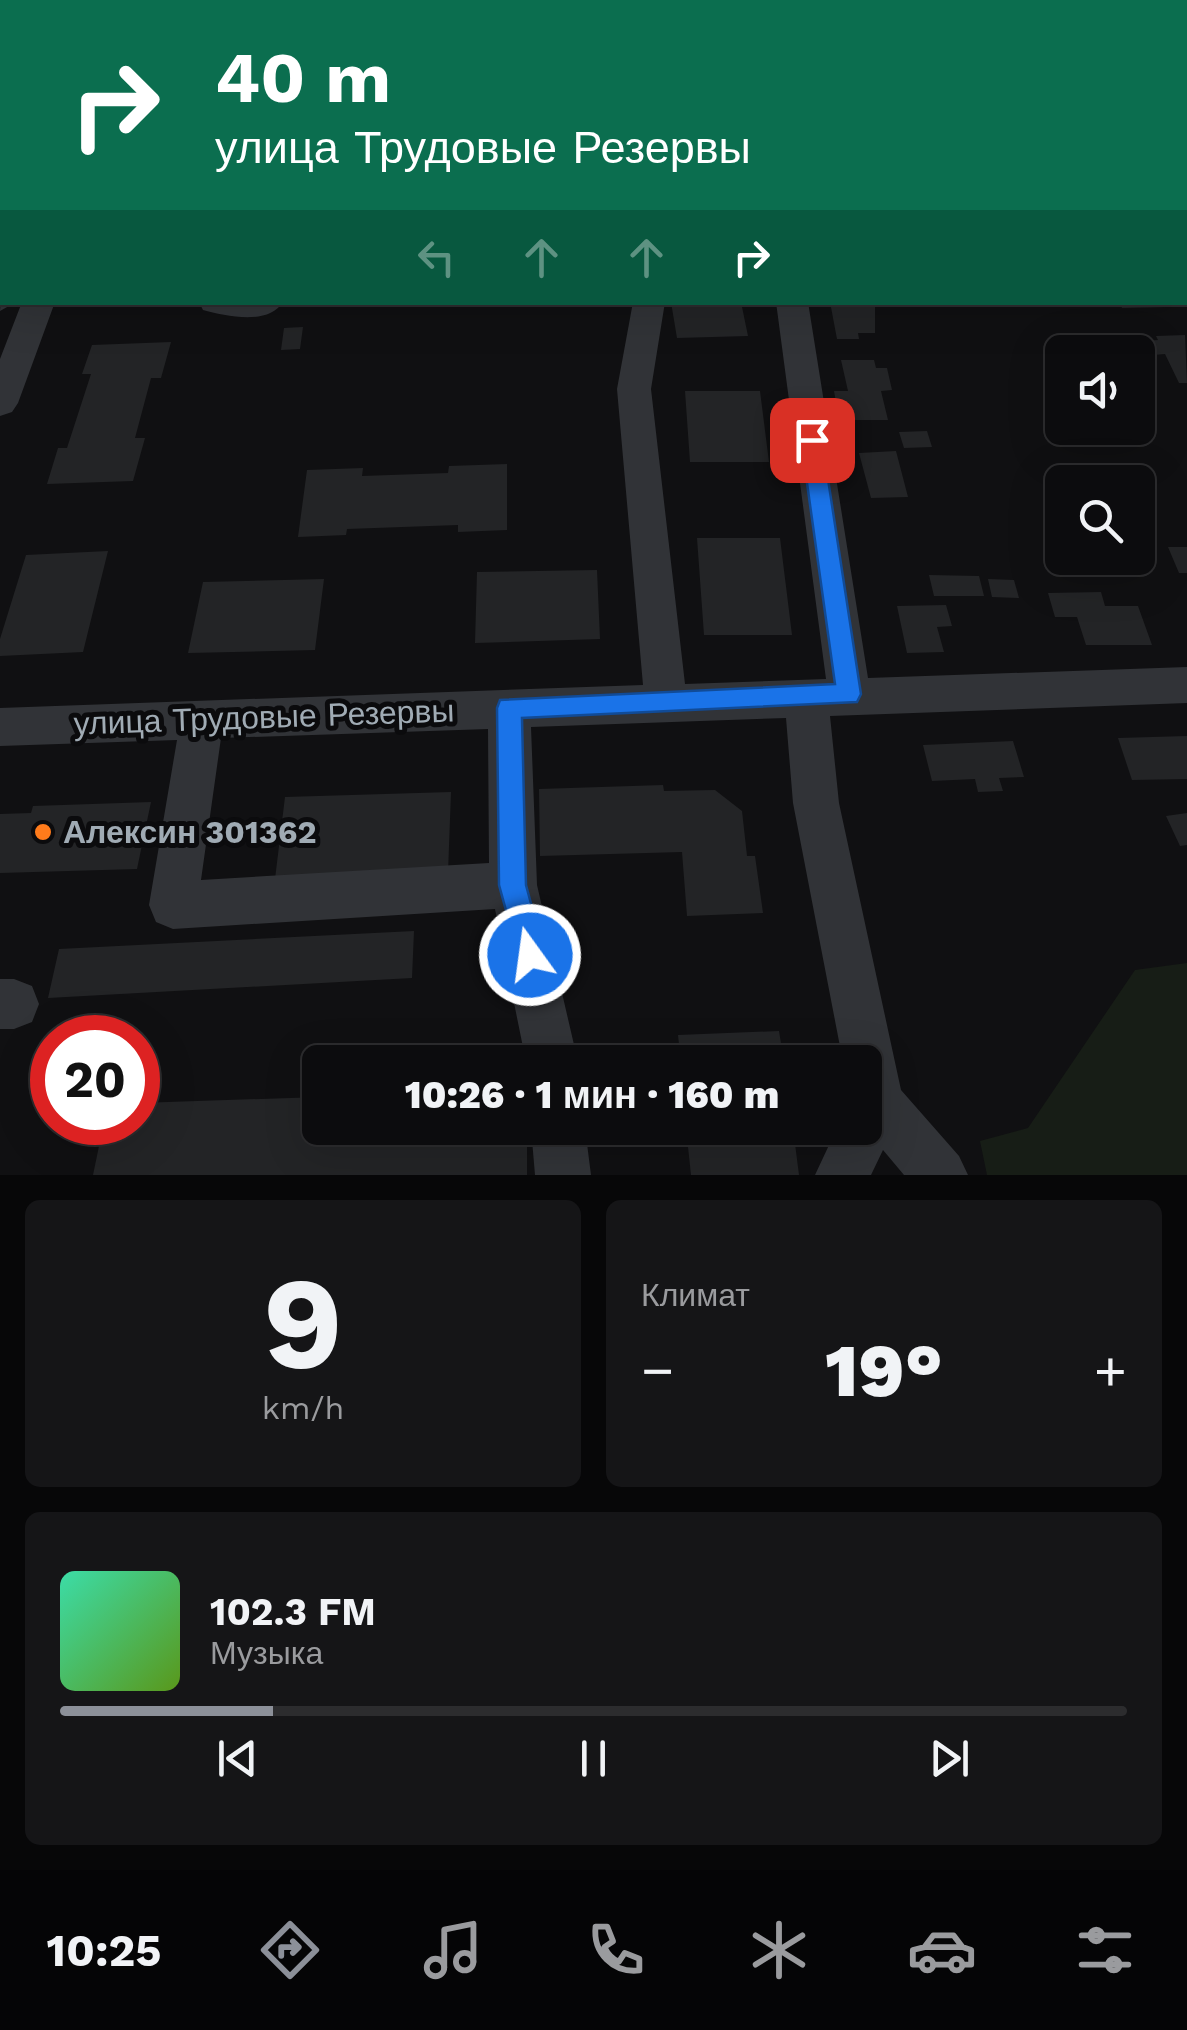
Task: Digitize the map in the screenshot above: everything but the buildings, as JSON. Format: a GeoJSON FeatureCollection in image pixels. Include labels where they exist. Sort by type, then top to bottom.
{"type":"FeatureCollection","features":[{"type":"Feature","properties":{"kind":"street"},"geometry":{"type":"LineString","coordinates":[[0,403],[38,305]]}},
{"type":"Feature","properties":{"kind":"street"},"geometry":{"type":"LineString","coordinates":[[648,305],[634,390],[666,702]]}},
{"type":"Feature","properties":{"kind":"street"},"geometry":{"type":"LineString","coordinates":[[792,305],[827,695],[816,803],[866,1045]]}},
{"type":"Feature","properties":{"kind":"street","name":"улица Трудовые Резервы"},"geometry":{"type":"LineString","coordinates":[[0,726],[1187,685]]}},
{"type":"Feature","properties":{"kind":"street"},"geometry":{"type":"LineString","coordinates":[[509,708],[513,885],[540,990],[549,1045]]}},
{"type":"Feature","properties":{"kind":"street"},"geometry":{"type":"LineString","coordinates":[[202,719],[173,905],[513,885]]}},
{"type":"Feature","properties":{"kind":"street"},"geometry":{"type":"LineString","coordinates":[[882,1108],[940,1175]]}},
{"type":"Feature","properties":{"kind":"street"},"geometry":{"type":"LineString","coordinates":[[560,1145],[563,1175]]}},
{"type":"Feature","properties":{"kind":"street"},"geometry":{"type":"LineString","coordinates":[[844,1175],[858,1145]]}},
{"type":"Feature","properties":{"kind":"shaded area"},"geometry":{"type":"Polygon","coordinates":[[[1187,963],[1187,1175],[987,1175],[980,1141],[1028,1128],[1135,970],[1187,963]]]}},
{"type":"Feature","properties":{"kind":"place","name":"Алексин 301362"},"geometry":{"type":"Point","coordinates":[43,832]}},
{"type":"Feature","properties":{"kind":"route"},"geometry":{"type":"LineString","coordinates":[[530,955],[513,885],[509,708],[849,694],[812,440]]}}]}
